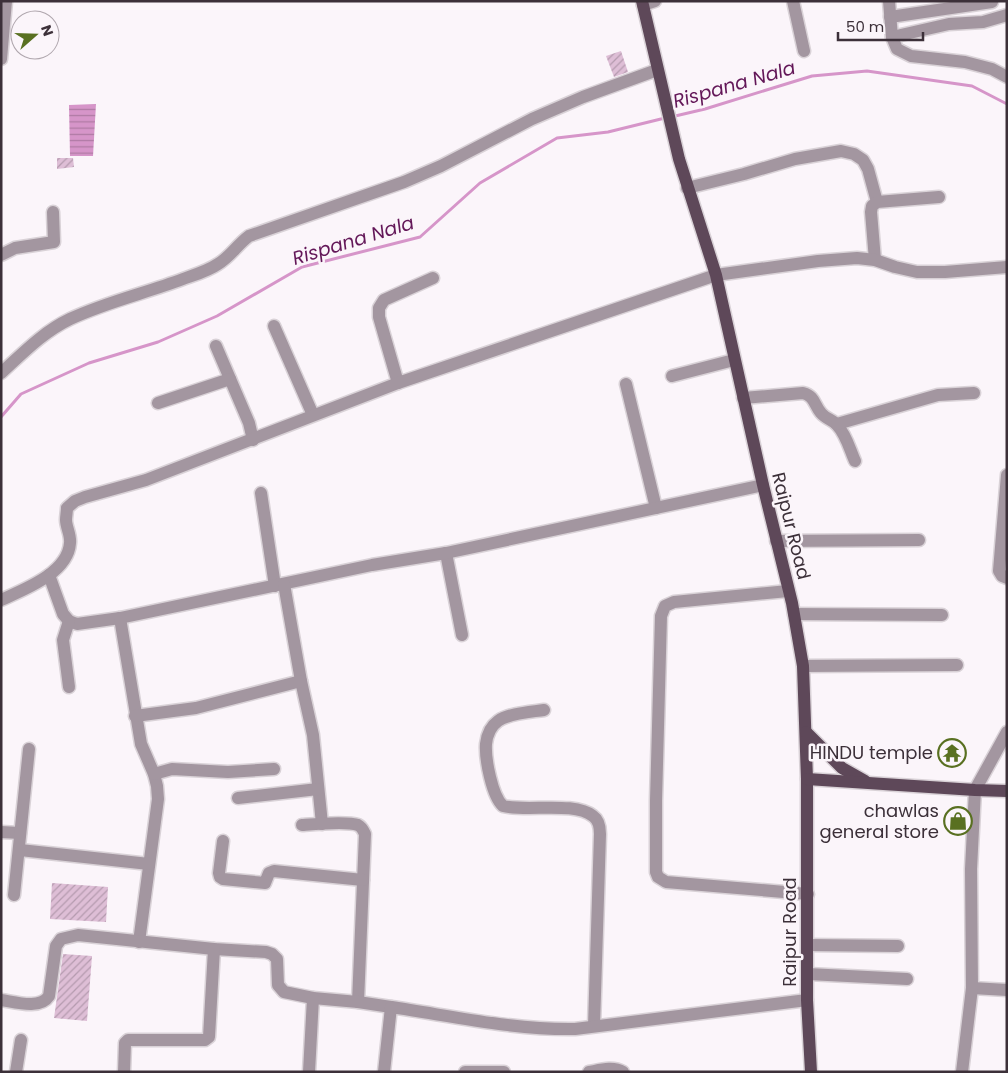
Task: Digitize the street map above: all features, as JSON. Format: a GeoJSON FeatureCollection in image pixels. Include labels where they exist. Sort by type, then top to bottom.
{"type":"FeatureCollection","features":[{"type":"Feature","properties":{"kind":"main road","name":"Raipur Road"},"geometry":{"type":"LineString","coordinates":[[646,3],[657,70],[679,159],[716,275],[734,360],[794,614],[803,666],[808,779],[807,1000],[810,1072]]}},
{"type":"Feature","properties":{"kind":"main road"},"geometry":{"type":"LineString","coordinates":[[806,732],[842,768],[867,782]]}},
{"type":"Feature","properties":{"kind":"main road"},"geometry":{"type":"LineString","coordinates":[[808,779],[1007,791]]}},
{"type":"Feature","properties":{"kind":"street"},"geometry":{"type":"LineString","coordinates":[[1,59],[6,1]]}},
{"type":"Feature","properties":{"kind":"street"},"geometry":{"type":"LineString","coordinates":[[794,1],[804,50]]}},
{"type":"Feature","properties":{"kind":"street"},"geometry":{"type":"LineString","coordinates":[[888,1],[892,37],[897,49],[911,56],[965,62],[992,69],[1007,77]]}},
{"type":"Feature","properties":{"kind":"street"},"geometry":{"type":"LineString","coordinates":[[890,17],[992,2]]}},
{"type":"Feature","properties":{"kind":"street"},"geometry":{"type":"LineString","coordinates":[[892,37],[949,24],[983,22],[1007,15]]}},
{"type":"Feature","properties":{"kind":"street"},"geometry":{"type":"LineString","coordinates":[[1,374],[46,333],[70,319],[157,289],[217,265],[231,254],[239,243],[249,236],[404,182],[465,154],[532,119],[583,97],[657,70]]}},
{"type":"Feature","properties":{"kind":"street"},"geometry":{"type":"LineString","coordinates":[[687,188],[744,174],[795,158],[840,151],[854,154],[862,160],[868,169],[878,202]]}},
{"type":"Feature","properties":{"kind":"street"},"geometry":{"type":"LineString","coordinates":[[875,260],[872,206],[878,202],[939,197]]}},
{"type":"Feature","properties":{"kind":"street"},"geometry":{"type":"LineString","coordinates":[[1,255],[15,248],[54,242],[53,212]]}},
{"type":"Feature","properties":{"kind":"street"},"geometry":{"type":"LineString","coordinates":[[1,600],[48,575],[64,562],[70,543],[66,520],[67,508],[75,501],[146,480],[398,383],[716,275],[818,261],[857,258],[875,260],[917,272],[945,272],[1007,267]]}},
{"type":"Feature","properties":{"kind":"street"},"geometry":{"type":"LineString","coordinates":[[398,383],[379,317],[379,308],[384,300],[433,278]]}},
{"type":"Feature","properties":{"kind":"street"},"geometry":{"type":"LineString","coordinates":[[274,326],[313,415]]}},
{"type":"Feature","properties":{"kind":"street"},"geometry":{"type":"LineString","coordinates":[[216,346],[249,423],[253,440]]}},
{"type":"Feature","properties":{"kind":"street"},"geometry":{"type":"LineString","coordinates":[[672,376],[734,360]]}},
{"type":"Feature","properties":{"kind":"street"},"geometry":{"type":"LineString","coordinates":[[158,403],[230,379]]}},
{"type":"Feature","properties":{"kind":"street"},"geometry":{"type":"LineString","coordinates":[[626,384],[656,508]]}},
{"type":"Feature","properties":{"kind":"street"},"geometry":{"type":"LineString","coordinates":[[837,424],[928,397],[974,393]]}},
{"type":"Feature","properties":{"kind":"street"},"geometry":{"type":"LineString","coordinates":[[743,398],[809,394],[825,417],[837,424],[856,461]]}},
{"type":"Feature","properties":{"kind":"street"},"geometry":{"type":"LineString","coordinates":[[1007,474],[999,571],[1002,576],[1007,578]]}},
{"type":"Feature","properties":{"kind":"street"},"geometry":{"type":"LineString","coordinates":[[48,575],[63,614],[69,621],[77,624],[120,618],[372,565],[446,553],[763,485]]}},
{"type":"Feature","properties":{"kind":"street"},"geometry":{"type":"LineString","coordinates":[[261,493],[312,735],[322,824]]}},
{"type":"Feature","properties":{"kind":"street"},"geometry":{"type":"LineString","coordinates":[[776,541],[918,540]]}},
{"type":"Feature","properties":{"kind":"street"},"geometry":{"type":"LineString","coordinates":[[446,553],[462,635]]}},
{"type":"Feature","properties":{"kind":"street"},"geometry":{"type":"LineString","coordinates":[[788,591],[674,602],[665,606],[661,616],[656,872],[658,877],[666,882],[808,894]]}},
{"type":"Feature","properties":{"kind":"street"},"geometry":{"type":"LineString","coordinates":[[794,614],[942,615]]}},
{"type":"Feature","properties":{"kind":"street"},"geometry":{"type":"LineString","coordinates":[[120,618],[141,744],[158,786],[158,800],[138,942]]}},
{"type":"Feature","properties":{"kind":"street"},"geometry":{"type":"LineString","coordinates":[[69,621],[63,640],[69,687]]}},
{"type":"Feature","properties":{"kind":"street"},"geometry":{"type":"LineString","coordinates":[[803,666],[957,665]]}},
{"type":"Feature","properties":{"kind":"street"},"geometry":{"type":"LineString","coordinates":[[135,716],[196,708],[301,680]]}},
{"type":"Feature","properties":{"kind":"street"},"geometry":{"type":"LineString","coordinates":[[544,710],[521,713],[499,720],[489,730],[486,744],[489,771],[492,788],[498,801],[503,806],[585,811],[598,820],[600,834],[594,1026]]}},
{"type":"Feature","properties":{"kind":"street"},"geometry":{"type":"LineString","coordinates":[[962,1072],[972,988],[971,869],[975,790],[1007,732]]}},
{"type":"Feature","properties":{"kind":"street"},"geometry":{"type":"LineString","coordinates":[[14,895],[20,850],[28,749]]}},
{"type":"Feature","properties":{"kind":"street"},"geometry":{"type":"LineString","coordinates":[[154,774],[172,769],[228,772],[274,769]]}},
{"type":"Feature","properties":{"kind":"street"},"geometry":{"type":"LineString","coordinates":[[238,798],[318,789]]}},
{"type":"Feature","properties":{"kind":"street"},"geometry":{"type":"LineString","coordinates":[[302,825],[356,824],[362,828],[365,834],[358,1002]]}},
{"type":"Feature","properties":{"kind":"street"},"geometry":{"type":"LineString","coordinates":[[1,832],[20,833]]}},
{"type":"Feature","properties":{"kind":"street"},"geometry":{"type":"LineString","coordinates":[[223,841],[219,873],[223,879],[264,883],[269,873],[274,871],[363,880]]}},
{"type":"Feature","properties":{"kind":"street"},"geometry":{"type":"LineString","coordinates":[[20,850],[149,864]]}},
{"type":"Feature","properties":{"kind":"street"},"geometry":{"type":"LineString","coordinates":[[1,1000],[40,1004],[47,1000],[56,946],[61,939],[78,935],[214,949],[266,952],[272,954],[277,959],[278,985],[284,992],[313,998],[358,1002],[519,1027],[575,1029],[807,1000]]}},
{"type":"Feature","properties":{"kind":"street"},"geometry":{"type":"LineString","coordinates":[[808,945],[898,946]]}},
{"type":"Feature","properties":{"kind":"street"},"geometry":{"type":"LineString","coordinates":[[124,1072],[125,1043],[128,1040],[205,1040],[209,1037],[214,949]]}},
{"type":"Feature","properties":{"kind":"street"},"geometry":{"type":"LineString","coordinates":[[808,974],[907,979]]}},
{"type":"Feature","properties":{"kind":"street"},"geometry":{"type":"LineString","coordinates":[[972,988],[1007,990]]}},
{"type":"Feature","properties":{"kind":"street"},"geometry":{"type":"LineString","coordinates":[[309,1072],[313,998]]}},
{"type":"Feature","properties":{"kind":"street"},"geometry":{"type":"LineString","coordinates":[[384,1072],[387,1030],[391,1008]]}},
{"type":"Feature","properties":{"kind":"street"},"geometry":{"type":"LineString","coordinates":[[16,1072],[21,1040]]}},
{"type":"Feature","properties":{"kind":"street"},"geometry":{"type":"LineString","coordinates":[[589,1072],[612,1069],[619,1069],[623,1072]]}},
{"type":"Feature","properties":{"kind":"street"},"geometry":{"type":"LineString","coordinates":[[465,1072],[504,1072]]}},
{"type":"Feature","properties":{"kind":"shaded area"},"geometry":{"type":"Polygon","coordinates":[[[96,104],[93,156],[70,156],[69,105],[96,104]]]}},
{"type":"Feature","properties":{"kind":"building"},"geometry":{"type":"Polygon","coordinates":[[[621,51],[628,72],[614,77],[606,56],[621,51]]]}},
{"type":"Feature","properties":{"kind":"building"},"geometry":{"type":"Polygon","coordinates":[[[57,158],[73,158],[74,167],[57,169],[57,158]]]}},
{"type":"Feature","properties":{"kind":"building"},"geometry":{"type":"Polygon","coordinates":[[[52,883],[108,887],[106,922],[50,919],[52,883]]]}},
{"type":"Feature","properties":{"kind":"building"},"geometry":{"type":"Polygon","coordinates":[[[63,954],[92,956],[87,1021],[54,1018],[63,954]]]}},
{"type":"Feature","properties":{"kind":"waterway","name":"Rispana Nala"},"geometry":{"type":"LineString","coordinates":[[671,117],[705,109],[812,76],[867,71],[972,86],[1007,104]]}},
{"type":"Feature","properties":{"kind":"waterway","name":"Rispana Nala"},"geometry":{"type":"LineString","coordinates":[[1,417],[21,394],[89,363],[158,342],[217,316],[302,267],[420,237],[480,183],[557,138],[608,132],[665,118]]}},
{"type":"Feature","properties":{"kind":"place","name":"HINDU temple"},"geometry":{"type":"Point","coordinates":[952,753]}},
{"type":"Feature","properties":{"kind":"place","name":"chawlas general store"},"geometry":{"type":"Point","coordinates":[958,821]}}]}
